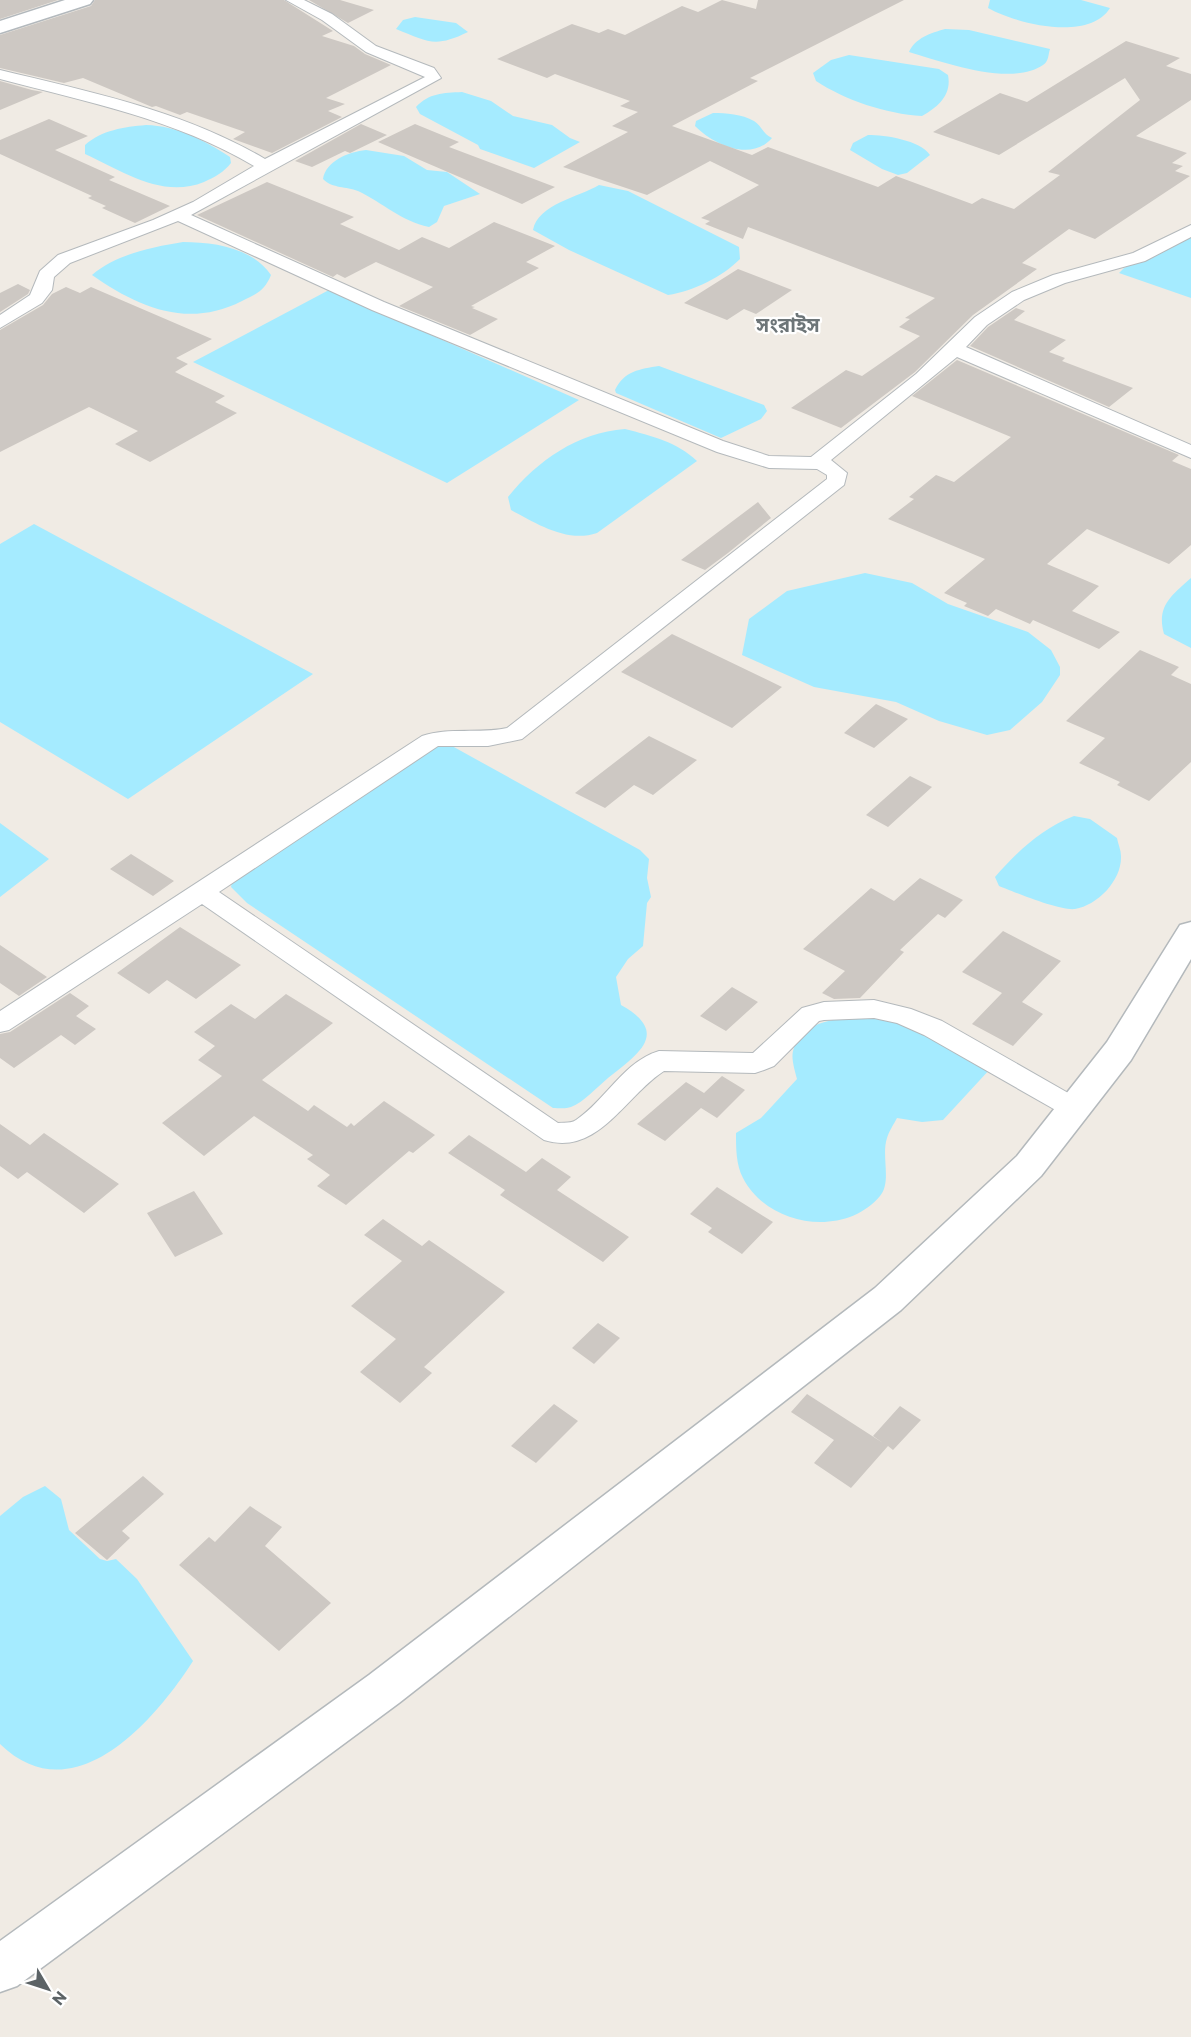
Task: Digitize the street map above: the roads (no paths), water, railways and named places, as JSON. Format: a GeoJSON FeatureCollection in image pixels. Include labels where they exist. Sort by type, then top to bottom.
{"type":"FeatureCollection","features":[{"type":"Feature","properties":{"kind":"street"},"geometry":{"type":"LineString","coordinates":[[0,27],[84,0]]}},
{"type":"Feature","properties":{"kind":"street"},"geometry":{"type":"LineString","coordinates":[[0,323],[36,299],[43,290],[46,275],[64,259],[178,215],[219,195],[265,166],[434,78],[429,72],[371,49],[327,17],[293,0]]}},
{"type":"Feature","properties":{"kind":"street"},"geometry":{"type":"LineString","coordinates":[[0,74],[158,115],[214,137],[265,166]]}},
{"type":"Feature","properties":{"kind":"street"},"geometry":{"type":"LineString","coordinates":[[178,215],[290,270],[418,325],[727,449],[785,464],[818,461],[955,349],[981,321],[1018,296],[1059,279],[1139,257],[1191,230]]}},
{"type":"Feature","properties":{"kind":"street"},"geometry":{"type":"LineString","coordinates":[[955,349],[1191,452]]}},
{"type":"Feature","properties":{"kind":"street"},"geometry":{"type":"LineString","coordinates":[[0,1023],[430,741],[439,738],[502,738],[514,734],[837,481],[837,473],[818,461]]}},
{"type":"Feature","properties":{"kind":"street"},"geometry":{"type":"LineString","coordinates":[[202,891],[553,1133],[562,1135],[585,1128],[645,1070],[659,1061],[755,1063],[765,1059],[812,1014],[839,1010],[874,1009],[912,1020],[933,1029],[1075,1109]]}},
{"type":"Feature","properties":{"kind":"street"},"geometry":{"type":"LineString","coordinates":[[0,1969],[384,1689],[888,1299],[1029,1166],[1119,1051],[1191,933]]}},
{"type":"Feature","properties":{"kind":"water"},"geometry":{"type":"Polygon","coordinates":[[[990,0],[1081,0],[1110,8],[1100,18],[1086,25],[1052,27],[1016,20],[1001,14],[988,8],[990,0]]]}},
{"type":"Feature","properties":{"kind":"water"},"geometry":{"type":"Polygon","coordinates":[[[415,17],[456,23],[468,32],[439,42],[424,40],[396,29],[403,20],[415,17]]]}},
{"type":"Feature","properties":{"kind":"water"},"geometry":{"type":"Polygon","coordinates":[[[945,29],[969,30],[1050,49],[1048,58],[1043,65],[1013,74],[977,71],[909,52],[919,40],[945,29]]]}},
{"type":"Feature","properties":{"kind":"water"},"geometry":{"type":"Polygon","coordinates":[[[849,55],[939,69],[948,75],[948,89],[942,100],[922,116],[866,105],[816,81],[813,73],[831,60],[849,55]]]}},
{"type":"Feature","properties":{"kind":"water"},"geometry":{"type":"Polygon","coordinates":[[[462,92],[491,101],[513,116],[552,125],[580,142],[534,168],[480,149],[478,145],[420,114],[416,107],[431,96],[462,92]]]}},
{"type":"Feature","properties":{"kind":"water"},"geometry":{"type":"Polygon","coordinates":[[[713,113],[734,114],[749,119],[772,138],[754,149],[743,150],[722,144],[695,126],[696,121],[713,113]]]}},
{"type":"Feature","properties":{"kind":"water"},"geometry":{"type":"Polygon","coordinates":[[[146,125],[169,128],[190,135],[230,157],[231,163],[219,174],[204,182],[173,187],[143,181],[85,154],[85,145],[99,136],[122,128],[146,125]]]}},
{"type":"Feature","properties":{"kind":"water"},"geometry":{"type":"Polygon","coordinates":[[[868,135],[892,137],[910,142],[930,155],[907,173],[898,175],[882,169],[850,150],[853,143],[868,135]]]}},
{"type":"Feature","properties":{"kind":"water"},"geometry":{"type":"Polygon","coordinates":[[[366,150],[404,156],[427,170],[447,172],[480,194],[444,206],[437,222],[429,227],[401,216],[358,191],[335,186],[323,179],[333,162],[352,153],[366,150]]]}},
{"type":"Feature","properties":{"kind":"water"},"geometry":{"type":"Polygon","coordinates":[[[599,185],[628,191],[739,247],[740,259],[725,272],[707,282],[668,295],[569,250],[533,230],[536,221],[551,208],[599,185]]]}},
{"type":"Feature","properties":{"kind":"water"},"geometry":{"type":"Polygon","coordinates":[[[1191,236],[1191,298],[1119,273],[1124,268],[1191,236]]]}},
{"type":"Feature","properties":{"kind":"water"},"geometry":{"type":"Polygon","coordinates":[[[183,242],[207,243],[232,248],[254,258],[271,275],[260,291],[242,301],[222,309],[182,314],[145,305],[92,275],[123,257],[147,249],[183,242]]]}},
{"type":"Feature","properties":{"kind":"water"},"geometry":{"type":"Polygon","coordinates":[[[329,290],[579,400],[447,483],[193,362],[329,290]]]}},
{"type":"Feature","properties":{"kind":"water"},"geometry":{"type":"Polygon","coordinates":[[[659,366],[764,405],[767,411],[761,419],[721,438],[616,393],[615,390],[619,384],[628,375],[659,366]]]}},
{"type":"Feature","properties":{"kind":"water"},"geometry":{"type":"Polygon","coordinates":[[[625,429],[673,444],[697,461],[597,533],[575,536],[563,534],[511,510],[508,497],[532,471],[546,460],[591,436],[625,429]]]}},
{"type":"Feature","properties":{"kind":"water"},"geometry":{"type":"Polygon","coordinates":[[[34,524],[313,674],[128,799],[0,722],[0,544],[34,524]]]}},
{"type":"Feature","properties":{"kind":"water"},"geometry":{"type":"Polygon","coordinates":[[[865,573],[912,583],[948,604],[1028,632],[1051,650],[1060,667],[1060,675],[1042,702],[1010,730],[987,735],[939,721],[896,702],[814,687],[742,655],[749,619],[787,591],[865,573]]]}},
{"type":"Feature","properties":{"kind":"water"},"geometry":{"type":"Polygon","coordinates":[[[1191,578],[1191,648],[1164,634],[1162,616],[1167,602],[1191,578]]]}},
{"type":"Feature","properties":{"kind":"water"},"geometry":{"type":"Polygon","coordinates":[[[443,741],[640,850],[649,859],[647,878],[651,897],[647,903],[643,946],[628,959],[616,977],[621,1005],[636,1015],[644,1025],[647,1034],[644,1043],[630,1060],[586,1098],[571,1107],[553,1108],[247,903],[231,887],[232,882],[443,741]]]}},
{"type":"Feature","properties":{"kind":"water"},"geometry":{"type":"Polygon","coordinates":[[[1074,816],[1090,819],[1117,838],[1121,854],[1120,865],[1113,882],[1100,897],[1084,907],[1068,909],[999,886],[995,877],[1012,858],[1051,827],[1074,816]]]}},
{"type":"Feature","properties":{"kind":"water"},"geometry":{"type":"Polygon","coordinates":[[[0,823],[49,859],[0,897],[0,823]]]}},
{"type":"Feature","properties":{"kind":"water"},"geometry":{"type":"Polygon","coordinates":[[[869,1016],[910,1025],[991,1068],[943,1120],[922,1122],[897,1118],[885,1145],[884,1190],[865,1209],[847,1218],[828,1222],[808,1221],[788,1216],[770,1207],[755,1195],[743,1178],[736,1150],[736,1133],[761,1118],[797,1079],[793,1051],[797,1040],[804,1032],[824,1022],[869,1016]]]}},
{"type":"Feature","properties":{"kind":"water"},"geometry":{"type":"Polygon","coordinates":[[[45,1486],[61,1499],[69,1530],[100,1559],[107,1561],[116,1559],[137,1579],[193,1661],[157,1710],[134,1733],[109,1752],[83,1765],[55,1770],[28,1763],[0,1744],[0,1516],[23,1497],[45,1486]]]}},
{"type":"Feature","properties":{"kind":"district","name":"সংরাইস"},"geometry":{"type":"Point","coordinates":[788,324]}}]}
